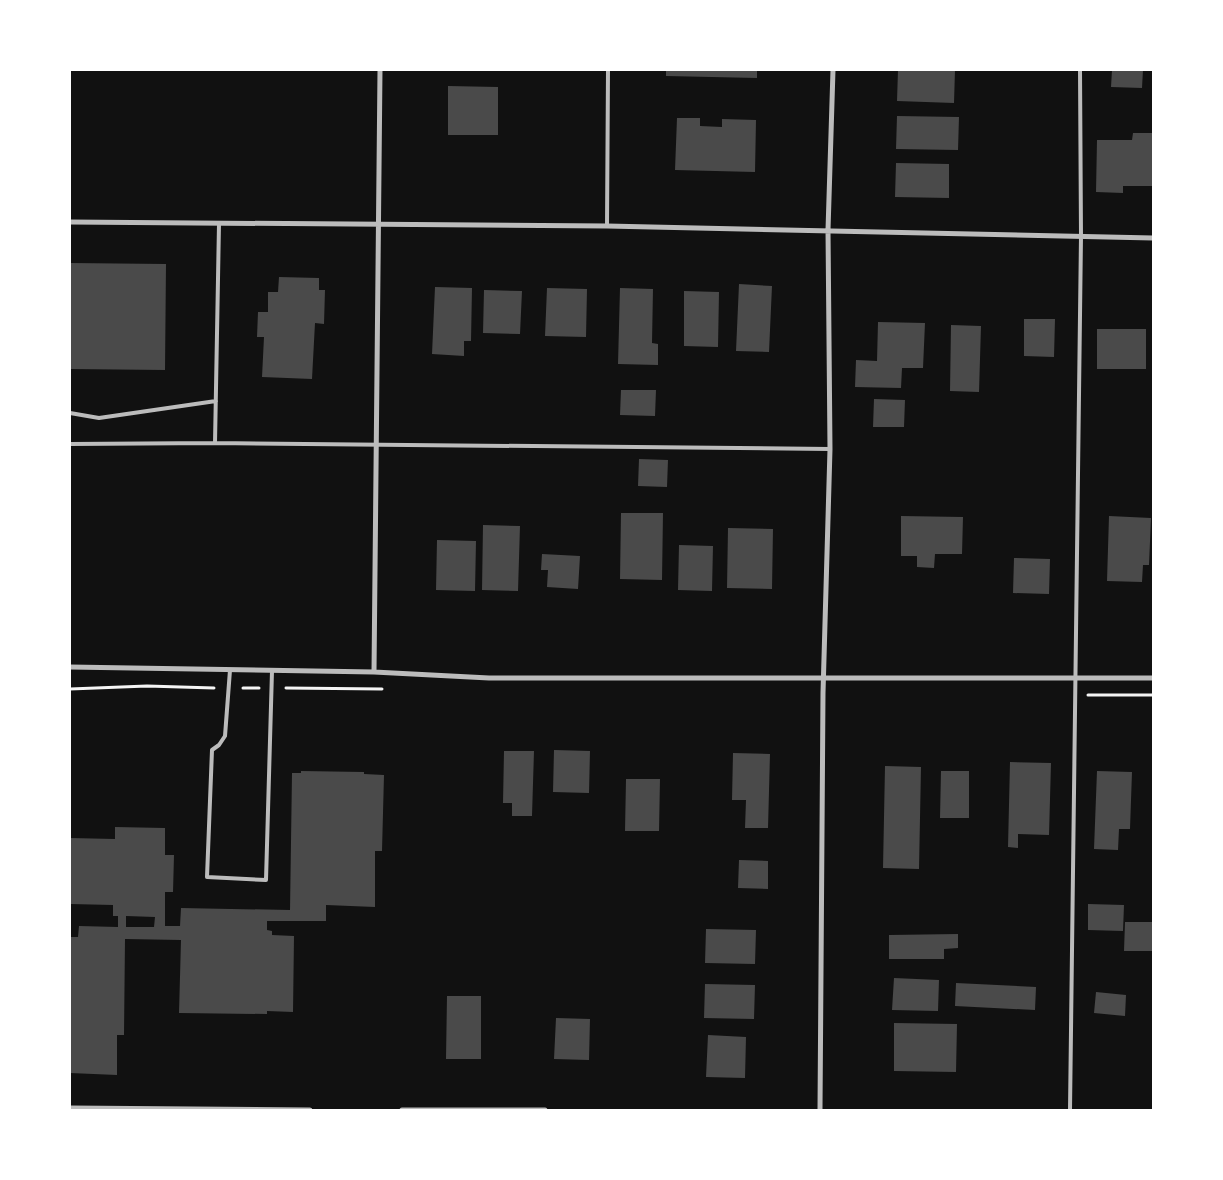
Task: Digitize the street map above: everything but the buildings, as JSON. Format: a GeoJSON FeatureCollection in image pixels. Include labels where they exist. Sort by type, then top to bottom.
{"type":"FeatureCollection","features":[{"type":"Feature","properties":{"kind":"street"},"geometry":{"type":"LineString","coordinates":[[374,672],[380,70]]}},
{"type":"Feature","properties":{"kind":"street"},"geometry":{"type":"LineString","coordinates":[[820,1110],[824,678],[830,449],[828,230],[833,70]]}},
{"type":"Feature","properties":{"kind":"street"},"geometry":{"type":"LineString","coordinates":[[70,222],[607,226],[1153,238]]}},
{"type":"Feature","properties":{"kind":"street"},"geometry":{"type":"LineString","coordinates":[[70,667],[374,672],[489,678],[1153,678]]}},
{"type":"Feature","properties":{"kind":"street"},"geometry":{"type":"LineString","coordinates":[[70,1108],[310,1110]]}},
{"type":"Feature","properties":{"kind":"street"},"geometry":{"type":"LineString","coordinates":[[402,1110],[545,1110]]}},
{"type":"Feature","properties":{"kind":"lane"},"geometry":{"type":"LineString","coordinates":[[607,226],[608,70]]}},
{"type":"Feature","properties":{"kind":"lane"},"geometry":{"type":"LineString","coordinates":[[1070,1110],[1081,236],[1080,70]]}},
{"type":"Feature","properties":{"kind":"lane"},"geometry":{"type":"LineString","coordinates":[[215,443],[219,224]]}},
{"type":"Feature","properties":{"kind":"lane"},"geometry":{"type":"LineString","coordinates":[[70,413],[99,418],[216,400]]}},
{"type":"Feature","properties":{"kind":"lane"},"geometry":{"type":"LineString","coordinates":[[70,444],[215,443],[830,449]]}},
{"type":"Feature","properties":{"kind":"lane"},"geometry":{"type":"LineString","coordinates":[[230,670],[225,736],[219,745],[212,750],[207,877],[266,880],[272,671]]}}]}
